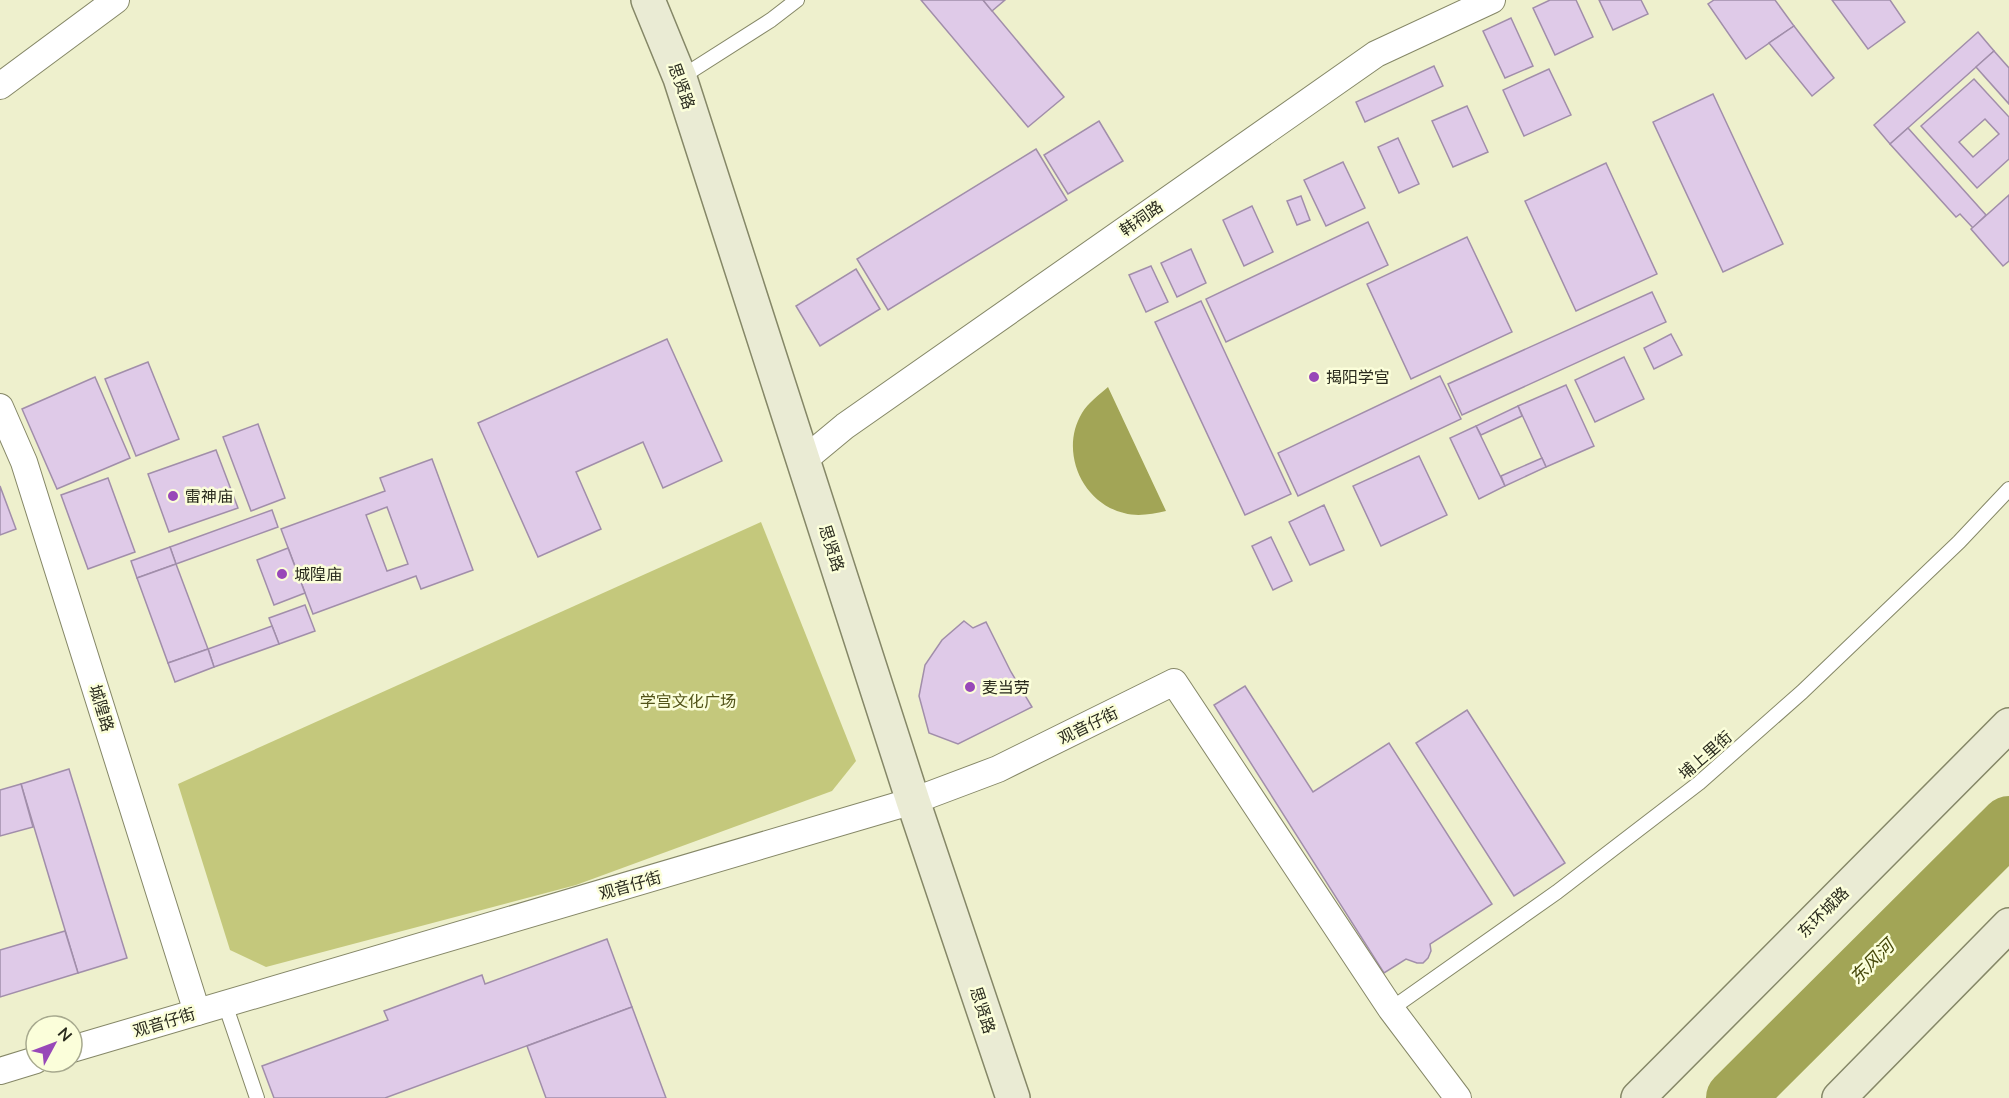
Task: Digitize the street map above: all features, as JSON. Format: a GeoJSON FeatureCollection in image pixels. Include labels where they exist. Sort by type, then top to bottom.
{"type":"FeatureCollection","features":[{"type":"Feature","properties":{"kind":"street"},"geometry":{"type":"LineString","coordinates":[[0,86],[116,0]]}},
{"type":"Feature","properties":{"kind":"street","name":"思贤路"},"geometry":{"type":"LineString","coordinates":[[648,0],[680,78],[914,801],[1013,1098]]}},
{"type":"Feature","properties":{"kind":"street","name":"韩祠路"},"geometry":{"type":"LineString","coordinates":[[804,460],[845,426],[1376,54],[1492,0]]}},
{"type":"Feature","properties":{"kind":"street","name":"城隍路"},"geometry":{"type":"LineString","coordinates":[[0,407],[24,462],[197,1012]]}},
{"type":"Feature","properties":{"kind":"street","name":"观音仔街"},"geometry":{"type":"LineString","coordinates":[[84,1046],[914,801],[998,769],[1174,682],[1391,1009]]}},
{"type":"Feature","properties":{"kind":"street","name":"东环城路"},"geometry":{"type":"LineString","coordinates":[[1638,1098],[2009,725]]}},
{"type":"Feature","properties":{"kind":"street"},"geometry":{"type":"LineString","coordinates":[[1839,1098],[2009,925]]}},
{"type":"Feature","properties":{"kind":"street"},"geometry":{"type":"LineString","coordinates":[[1391,1009],[1458,1098]]}},
{"type":"Feature","properties":{"kind":"street"},"geometry":{"type":"LineString","coordinates":[[0,1071],[24,1064]]}},
{"type":"Feature","properties":{"kind":"lane"},"geometry":{"type":"LineString","coordinates":[[680,78],[771,20],[797,0]]}},
{"type":"Feature","properties":{"kind":"lane","name":"埔上里街"},"geometry":{"type":"LineString","coordinates":[[1391,1009],[1557,892],[1699,783],[1810,684],[1959,542],[2009,489]]}},
{"type":"Feature","properties":{"kind":"lane"},"geometry":{"type":"LineString","coordinates":[[225,1004],[257,1098]]}},
{"type":"Feature","properties":{"kind":"green space","name":"学宫文化广场"},"geometry":{"type":"Polygon","coordinates":[[[761,522],[856,761],[832,791],[576,885],[266,967],[230,950],[178,784],[761,522]]]}},
{"type":"Feature","properties":{"kind":"shaded area"},"geometry":{"type":"Polygon","coordinates":[[[1108,387],[1166,511],[1134,515],[1109,507],[1086,487],[1079,474],[1074,459],[1075,428],[1084,409],[1108,387]]]}},
{"type":"Feature","properties":{"kind":"building"},"geometry":{"type":"Polygon","coordinates":[[[921,0],[983,0],[1064,97],[1028,127],[921,0]]]}},
{"type":"Feature","properties":{"kind":"building"},"geometry":{"type":"Polygon","coordinates":[[[983,0],[1005,0],[992,11],[983,0]]]}},
{"type":"Feature","properties":{"kind":"building"},"geometry":{"type":"Polygon","coordinates":[[[1550,0],[1576,0],[1593,37],[1555,55],[1533,8],[1550,0]]]}},
{"type":"Feature","properties":{"kind":"building"},"geometry":{"type":"Polygon","coordinates":[[[1599,0],[1641,0],[1648,14],[1613,30],[1599,0]]]}},
{"type":"Feature","properties":{"kind":"building"},"geometry":{"type":"Polygon","coordinates":[[[1714,0],[1775,0],[1794,26],[1746,59],[1708,4],[1714,0]]]}},
{"type":"Feature","properties":{"kind":"building"},"geometry":{"type":"Polygon","coordinates":[[[1832,0],[1890,0],[1905,22],[1868,49],[1832,0]]]}},
{"type":"Feature","properties":{"kind":"building"},"geometry":{"type":"Polygon","coordinates":[[[1511,18],[1533,66],[1505,78],[1483,31],[1511,18]]]}},
{"type":"Feature","properties":{"kind":"building"},"geometry":{"type":"Polygon","coordinates":[[[1794,26],[1834,78],[1812,96],[1769,43],[1794,26]]]}},
{"type":"Feature","properties":{"kind":"building"},"geometry":{"type":"Polygon","coordinates":[[[1978,32],[1994,51],[1890,144],[1874,125],[1978,32]]]}},
{"type":"Feature","properties":{"kind":"building"},"geometry":{"type":"Polygon","coordinates":[[[1994,51],[2009,68],[2009,104],[1976,67],[1994,51]]]}},
{"type":"Feature","properties":{"kind":"building"},"geometry":{"type":"Polygon","coordinates":[[[1434,66],[1443,86],[1365,122],[1356,102],[1434,66]]]}},
{"type":"Feature","properties":{"kind":"building"},"geometry":{"type":"Polygon","coordinates":[[[1549,69],[1571,115],[1524,136],[1503,90],[1549,69]]]}},
{"type":"Feature","properties":{"kind":"building"},"geometry":{"type":"Polygon","coordinates":[[[1974,79],[2009,117],[2009,159],[1977,188],[1921,126],[1974,79]],[[1985,119],[1959,142],[1973,157],[1999,134],[1985,119]]]}},
{"type":"Feature","properties":{"kind":"building"},"geometry":{"type":"Polygon","coordinates":[[[1713,94],[1783,244],[1723,272],[1653,122],[1713,94]]]}},
{"type":"Feature","properties":{"kind":"building"},"geometry":{"type":"Polygon","coordinates":[[[1467,106],[1488,152],[1453,167],[1432,121],[1467,106]]]}},
{"type":"Feature","properties":{"kind":"building"},"geometry":{"type":"Polygon","coordinates":[[[1099,121],[1123,161],[1068,194],[1044,155],[1099,121]]]}},
{"type":"Feature","properties":{"kind":"building"},"geometry":{"type":"Polygon","coordinates":[[[1908,128],[1986,215],[1973,228],[1960,214],[1956,217],[1890,144],[1908,128]]]}},
{"type":"Feature","properties":{"kind":"building"},"geometry":{"type":"Polygon","coordinates":[[[1398,138],[1419,184],[1399,193],[1378,147],[1398,138]]]}},
{"type":"Feature","properties":{"kind":"building"},"geometry":{"type":"Polygon","coordinates":[[[1036,149],[1067,200],[888,310],[857,259],[1036,149]]]}},
{"type":"Feature","properties":{"kind":"building"},"geometry":{"type":"Polygon","coordinates":[[[1343,162],[1365,208],[1326,226],[1304,180],[1343,162]]]}},
{"type":"Feature","properties":{"kind":"building"},"geometry":{"type":"Polygon","coordinates":[[[1606,163],[1657,274],[1576,311],[1525,201],[1606,163]]]}},
{"type":"Feature","properties":{"kind":"building"},"geometry":{"type":"Polygon","coordinates":[[[2009,195],[2009,261],[2003,266],[1971,229],[2009,195]]]}},
{"type":"Feature","properties":{"kind":"building"},"geometry":{"type":"Polygon","coordinates":[[[1301,196],[1310,220],[1297,225],[1287,201],[1301,196]]]}},
{"type":"Feature","properties":{"kind":"building"},"geometry":{"type":"Polygon","coordinates":[[[1252,206],[1273,252],[1244,266],[1223,220],[1252,206]]]}},
{"type":"Feature","properties":{"kind":"building"},"geometry":{"type":"Polygon","coordinates":[[[1368,222],[1388,265],[1226,342],[1206,299],[1368,222]]]}},
{"type":"Feature","properties":{"kind":"building"},"geometry":{"type":"Polygon","coordinates":[[[1467,237],[1512,332],[1411,379],[1367,284],[1467,237]]]}},
{"type":"Feature","properties":{"kind":"building"},"geometry":{"type":"Polygon","coordinates":[[[1191,249],[1206,283],[1177,297],[1161,263],[1191,249]]]}},
{"type":"Feature","properties":{"kind":"building"},"geometry":{"type":"Polygon","coordinates":[[[1151,266],[1168,302],[1146,312],[1129,275],[1151,266]]]}},
{"type":"Feature","properties":{"kind":"building"},"geometry":{"type":"Polygon","coordinates":[[[856,269],[880,309],[820,346],[796,306],[856,269]]]}},
{"type":"Feature","properties":{"kind":"building"},"geometry":{"type":"Polygon","coordinates":[[[1652,292],[1666,322],[1462,415],[1448,384],[1652,292]]]}},
{"type":"Feature","properties":{"kind":"building"},"geometry":{"type":"Polygon","coordinates":[[[1201,301],[1291,494],[1245,515],[1155,322],[1201,301]]]}},
{"type":"Feature","properties":{"kind":"building"},"geometry":{"type":"Polygon","coordinates":[[[1671,334],[1682,355],[1654,369],[1644,348],[1671,334]]]}},
{"type":"Feature","properties":{"kind":"building"},"geometry":{"type":"Polygon","coordinates":[[[667,339],[722,461],[663,488],[643,442],[576,472],[601,529],[538,557],[478,423],[667,339]]]}},
{"type":"Feature","properties":{"kind":"building"},"geometry":{"type":"Polygon","coordinates":[[[1624,357],[1644,399],[1595,422],[1575,380],[1624,357]]]}},
{"type":"Feature","properties":{"kind":"building"},"geometry":{"type":"Polygon","coordinates":[[[148,362],[179,439],[136,456],[105,379],[148,362]]]}},
{"type":"Feature","properties":{"kind":"building"},"geometry":{"type":"Polygon","coordinates":[[[1440,376],[1461,419],[1298,496],[1278,453],[1440,376]]]}},
{"type":"Feature","properties":{"kind":"building"},"geometry":{"type":"Polygon","coordinates":[[[95,377],[130,458],[57,489],[22,409],[95,377]]]}},
{"type":"Feature","properties":{"kind":"building"},"geometry":{"type":"Polygon","coordinates":[[[1566,385],[1594,446],[1546,467],[1518,406],[1566,385]]]}},
{"type":"Feature","properties":{"kind":"building"},"geometry":{"type":"Polygon","coordinates":[[[1518,406],[1522,416],[1481,435],[1476,426],[1518,406]]]}},
{"type":"Feature","properties":{"kind":"building"},"geometry":{"type":"Polygon","coordinates":[[[258,424],[285,498],[251,511],[223,437],[258,424]]]}},
{"type":"Feature","properties":{"kind":"building"},"geometry":{"type":"Polygon","coordinates":[[[1476,426],[1505,486],[1479,499],[1450,438],[1476,426]]]}},
{"type":"Feature","properties":{"kind":"building"},"geometry":{"type":"Polygon","coordinates":[[[216,450],[238,508],[169,532],[148,474],[216,450]]]}},
{"type":"Feature","properties":{"kind":"building"},"geometry":{"type":"Polygon","coordinates":[[[1419,456],[1447,515],[1381,546],[1353,486],[1419,456]]]}},
{"type":"Feature","properties":{"kind":"building"},"geometry":{"type":"Polygon","coordinates":[[[1542,458],[1546,467],[1505,486],[1501,476],[1542,458]]]}},
{"type":"Feature","properties":{"kind":"building"},"geometry":{"type":"Polygon","coordinates":[[[432,459],[473,570],[421,589],[416,576],[313,614],[281,529],[385,491],[380,478],[432,459]],[[387,507],[366,515],[387,571],[408,564],[387,507]]]}},
{"type":"Feature","properties":{"kind":"building"},"geometry":{"type":"Polygon","coordinates":[[[108,478],[135,552],[88,569],[61,495],[108,478]]]}},
{"type":"Feature","properties":{"kind":"building"},"geometry":{"type":"Polygon","coordinates":[[[0,486],[16,529],[0,535],[0,486]]]}},
{"type":"Feature","properties":{"kind":"building"},"geometry":{"type":"Polygon","coordinates":[[[1324,505],[1344,550],[1310,565],[1289,522],[1324,505]]]}},
{"type":"Feature","properties":{"kind":"building"},"geometry":{"type":"Polygon","coordinates":[[[272,510],[278,527],[176,564],[170,547],[272,510]]]}},
{"type":"Feature","properties":{"kind":"building"},"geometry":{"type":"Polygon","coordinates":[[[1271,537],[1292,581],[1273,590],[1252,546],[1271,537]]]}},
{"type":"Feature","properties":{"kind":"building"},"geometry":{"type":"Polygon","coordinates":[[[170,547],[176,564],[137,578],[131,561],[170,547]]]}},
{"type":"Feature","properties":{"kind":"building"},"geometry":{"type":"Polygon","coordinates":[[[288,548],[305,593],[274,605],[257,560],[288,548]]]}},
{"type":"Feature","properties":{"kind":"building"},"geometry":{"type":"Polygon","coordinates":[[[176,564],[208,649],[168,663],[137,578],[176,564]]]}},
{"type":"Feature","properties":{"kind":"building"},"geometry":{"type":"Polygon","coordinates":[[[305,605],[315,631],[279,644],[269,618],[305,605]]]}},
{"type":"Feature","properties":{"kind":"building","name":"麦当劳"},"geometry":{"type":"Polygon","coordinates":[[[964,621],[973,628],[986,622],[1011,672],[1032,707],[958,744],[929,733],[919,696],[925,665],[942,640],[964,621]]]}},
{"type":"Feature","properties":{"kind":"building"},"geometry":{"type":"Polygon","coordinates":[[[272,626],[279,644],[214,667],[208,649],[272,626]]]}},
{"type":"Feature","properties":{"kind":"building"},"geometry":{"type":"Polygon","coordinates":[[[208,649],[214,667],[175,682],[168,663],[208,649]]]}},
{"type":"Feature","properties":{"kind":"building"},"geometry":{"type":"Polygon","coordinates":[[[1245,686],[1313,792],[1389,743],[1492,904],[1430,944],[1431,951],[1423,963],[1406,959],[1384,973],[1214,705],[1245,686]]]}},
{"type":"Feature","properties":{"kind":"building"},"geometry":{"type":"Polygon","coordinates":[[[1467,710],[1565,863],[1514,896],[1416,743],[1467,710]]]}},
{"type":"Feature","properties":{"kind":"building"},"geometry":{"type":"Polygon","coordinates":[[[69,769],[127,958],[78,973],[21,784],[69,769]]]}},
{"type":"Feature","properties":{"kind":"building"},"geometry":{"type":"Polygon","coordinates":[[[21,784],[33,827],[0,836],[0,790],[21,784]]]}},
{"type":"Feature","properties":{"kind":"building"},"geometry":{"type":"Polygon","coordinates":[[[65,931],[78,973],[0,997],[0,950],[65,931]]]}},
{"type":"Feature","properties":{"kind":"building"},"geometry":{"type":"Polygon","coordinates":[[[607,939],[632,1007],[385,1098],[274,1098],[262,1066],[388,1020],[384,1011],[482,975],[485,984],[607,939]]]}},
{"type":"Feature","properties":{"kind":"building"},"geometry":{"type":"Polygon","coordinates":[[[632,1007],[666,1098],[546,1098],[527,1046],[632,1007]]]}},
{"type":"Feature","properties":{"kind":"waterway","name":"东风河"},"geometry":{"type":"LineString","coordinates":[[1735,1098],[2009,825]]}},
{"type":"Feature","properties":{"kind":"place","name":"揭阳学宫"},"geometry":{"type":"Point","coordinates":[1314,377]}},
{"type":"Feature","properties":{"kind":"place","name":"雷神庙"},"geometry":{"type":"Point","coordinates":[173,496]}},
{"type":"Feature","properties":{"kind":"place","name":"城隍庙"},"geometry":{"type":"Point","coordinates":[282,574]}},
{"type":"Feature","properties":{"kind":"place","name":"麦当劳"},"geometry":{"type":"Point","coordinates":[970,687]}}]}
